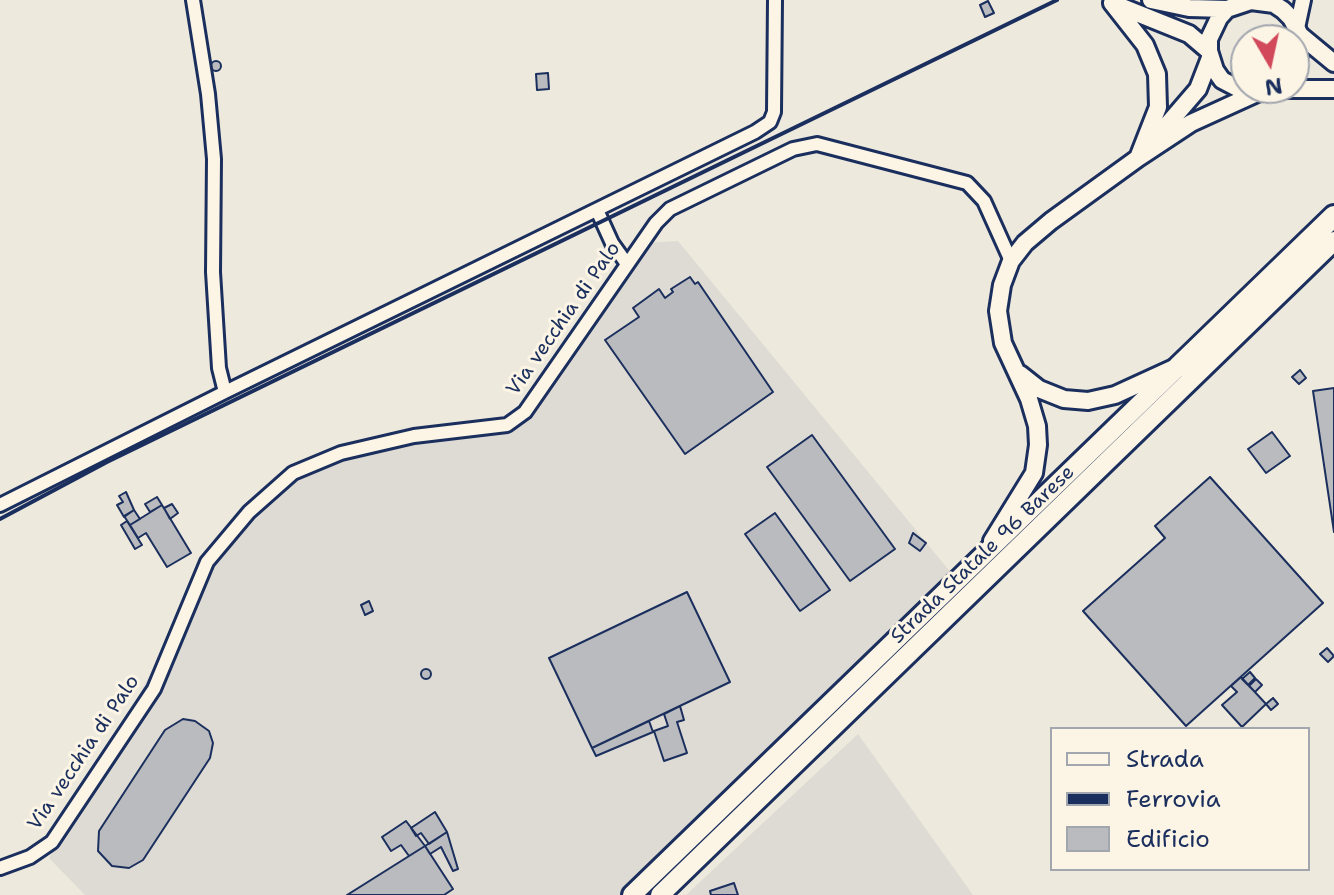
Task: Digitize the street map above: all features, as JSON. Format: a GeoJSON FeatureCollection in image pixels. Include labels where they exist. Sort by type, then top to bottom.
{"type":"FeatureCollection","features":[{"type":"Feature","properties":{"kind":"highway","name":"Strada Statale 96 Barese"},"geometry":{"type":"LineString","coordinates":[[1178,367],[1334,216]]}},
{"type":"Feature","properties":{"kind":"main road"},"geometry":{"type":"LineString","coordinates":[[1151,0],[1189,8],[1227,9],[1252,0],[1274,4],[1294,24]]}},
{"type":"Feature","properties":{"kind":"main road"},"geometry":{"type":"LineString","coordinates":[[1107,2],[1189,34],[1209,54],[1215,70],[1230,84]]}},
{"type":"Feature","properties":{"kind":"main road"},"geometry":{"type":"LineString","coordinates":[[1107,2],[1145,45],[1157,74],[1158,107],[1138,158]]}},
{"type":"Feature","properties":{"kind":"main road"},"geometry":{"type":"LineString","coordinates":[[1138,158],[1198,89],[1213,28],[1227,9]]}},
{"type":"Feature","properties":{"kind":"main road"},"geometry":{"type":"LineString","coordinates":[[1310,42],[1334,63]]}},
{"type":"Feature","properties":{"kind":"main road"},"geometry":{"type":"LineString","coordinates":[[1310,89],[1334,89]]}},
{"type":"Feature","properties":{"kind":"main road"},"geometry":{"type":"LineString","coordinates":[[983,554],[1034,473],[1038,445],[1037,426],[1029,399],[1003,343],[998,311],[1002,285],[1011,261],[1025,243],[1051,221],[1138,158],[1191,123],[1235,104]]}},
{"type":"Feature","properties":{"kind":"main road","name":"Strada Statale 96 Barese"},"geometry":{"type":"LineString","coordinates":[[660,895],[1334,241]]}},
{"type":"Feature","properties":{"kind":"main road"},"geometry":{"type":"LineString","coordinates":[[1015,370],[1039,389],[1064,399],[1088,401],[1115,395],[1178,367]]}},
{"type":"Feature","properties":{"kind":"main road","name":"Strada Statale 96 Barese"},"geometry":{"type":"LineString","coordinates":[[632,895],[1178,367]]}},
{"type":"Feature","properties":{"kind":"street"},"geometry":{"type":"LineString","coordinates":[[193,0],[208,94],[214,159],[213,272],[219,368],[225,392]]}},
{"type":"Feature","properties":{"kind":"street"},"geometry":{"type":"LineString","coordinates":[[0,505],[770,122],[774,112],[775,0]]}},
{"type":"Feature","properties":{"kind":"street"},"geometry":{"type":"LineString","coordinates":[[1299,24],[1303,0]]}},
{"type":"Feature","properties":{"kind":"street","name":"Via vecchia di Palo"},"geometry":{"type":"LineString","coordinates":[[0,868],[30,857],[52,842],[154,689],[207,562],[249,512],[293,473],[341,453],[414,436],[507,425],[525,412],[656,223],[670,209],[793,149],[817,144],[967,183],[984,201],[1011,261]]}},
{"type":"Feature","properties":{"kind":"street"},"geometry":{"type":"LineString","coordinates":[[597,210],[612,243],[627,264]]}},
{"type":"Feature","properties":{"kind":"shaded area"},"geometry":{"type":"Polygon","coordinates":[[[678,241],[957,580],[819,699],[626,895],[85,895],[49,858],[191,600],[249,512],[317,463],[431,434],[507,425],[642,243],[678,241]]]}},
{"type":"Feature","properties":{"kind":"shaded area"},"geometry":{"type":"Polygon","coordinates":[[[858,734],[973,895],[686,895],[858,734]]]}},
{"type":"Feature","properties":{"kind":"building"},"geometry":{"type":"Polygon","coordinates":[[[988,1],[994,13],[985,17],[980,5],[988,1]]]}},
{"type":"Feature","properties":{"kind":"building"},"geometry":{"type":"Polygon","coordinates":[[[216,61],[221,66],[216,71],[211,66],[216,61]]]}},
{"type":"Feature","properties":{"kind":"building"},"geometry":{"type":"Polygon","coordinates":[[[548,73],[549,89],[537,90],[536,74],[548,73]]]}},
{"type":"Feature","properties":{"kind":"building"},"geometry":{"type":"Polygon","coordinates":[[[690,277],[695,284],[698,282],[773,392],[685,454],[605,340],[639,317],[633,308],[659,289],[665,298],[673,292],[671,289],[690,277]]]}},
{"type":"Feature","properties":{"kind":"building"},"geometry":{"type":"Polygon","coordinates":[[[1300,370],[1306,378],[1299,384],[1292,377],[1300,370]]]}},
{"type":"Feature","properties":{"kind":"building"},"geometry":{"type":"Polygon","coordinates":[[[1334,388],[1334,532],[1313,391],[1334,388]]]}},
{"type":"Feature","properties":{"kind":"building"},"geometry":{"type":"Polygon","coordinates":[[[1272,432],[1290,456],[1266,473],[1248,449],[1272,432]]]}},
{"type":"Feature","properties":{"kind":"building"},"geometry":{"type":"Polygon","coordinates":[[[812,435],[895,549],[850,581],[767,467],[812,435]]]}},
{"type":"Feature","properties":{"kind":"building"},"geometry":{"type":"Polygon","coordinates":[[[1210,477],[1323,603],[1186,726],[1083,611],[1165,538],[1155,526],[1210,477]]]}},
{"type":"Feature","properties":{"kind":"building"},"geometry":{"type":"Polygon","coordinates":[[[126,492],[134,510],[124,517],[117,505],[123,502],[119,496],[126,492]]]}},
{"type":"Feature","properties":{"kind":"building"},"geometry":{"type":"Polygon","coordinates":[[[157,497],[162,505],[150,512],[145,504],[157,497]]]}},
{"type":"Feature","properties":{"kind":"building"},"geometry":{"type":"Polygon","coordinates":[[[172,504],[178,513],[170,519],[164,508],[172,504]]]}},
{"type":"Feature","properties":{"kind":"building"},"geometry":{"type":"Polygon","coordinates":[[[162,505],[191,553],[167,567],[146,533],[138,538],[130,525],[162,505]]]}},
{"type":"Feature","properties":{"kind":"building"},"geometry":{"type":"Polygon","coordinates":[[[134,510],[140,519],[130,525],[124,516],[134,510]]]}},
{"type":"Feature","properties":{"kind":"building"},"geometry":{"type":"Polygon","coordinates":[[[775,513],[830,590],[800,611],[745,534],[775,513]]]}},
{"type":"Feature","properties":{"kind":"building"},"geometry":{"type":"Polygon","coordinates":[[[127,521],[142,545],[135,549],[121,525],[127,521]]]}},
{"type":"Feature","properties":{"kind":"building"},"geometry":{"type":"Polygon","coordinates":[[[913,533],[926,543],[920,551],[909,543],[913,533]]]}},
{"type":"Feature","properties":{"kind":"building"},"geometry":{"type":"Polygon","coordinates":[[[687,592],[730,682],[592,748],[549,658],[687,592]]]}},
{"type":"Feature","properties":{"kind":"building"},"geometry":{"type":"Polygon","coordinates":[[[369,601],[373,611],[365,615],[361,605],[369,601]]]}},
{"type":"Feature","properties":{"kind":"building"},"geometry":{"type":"Polygon","coordinates":[[[1327,648],[1334,656],[1328,662],[1320,654],[1327,648]]]}},
{"type":"Feature","properties":{"kind":"building"},"geometry":{"type":"Polygon","coordinates":[[[426,669],[431,674],[426,679],[421,674],[426,669]]]}},
{"type":"Feature","properties":{"kind":"building"},"geometry":{"type":"Polygon","coordinates":[[[1250,672],[1255,678],[1248,685],[1242,679],[1250,672]]]}},
{"type":"Feature","properties":{"kind":"building"},"geometry":{"type":"Polygon","coordinates":[[[1241,677],[1266,704],[1242,727],[1222,705],[1237,692],[1231,686],[1241,677]]]}},
{"type":"Feature","properties":{"kind":"building"},"geometry":{"type":"Polygon","coordinates":[[[1256,679],[1262,685],[1255,692],[1249,686],[1256,679]]]}},
{"type":"Feature","properties":{"kind":"building"},"geometry":{"type":"Polygon","coordinates":[[[1273,698],[1278,704],[1271,710],[1266,704],[1273,698]]]}},
{"type":"Feature","properties":{"kind":"building"},"geometry":{"type":"Polygon","coordinates":[[[680,706],[684,720],[677,722],[687,753],[664,761],[654,731],[668,726],[664,714],[680,706]]]}},
{"type":"Feature","properties":{"kind":"building"},"geometry":{"type":"Polygon","coordinates":[[[183,719],[195,721],[209,731],[213,743],[210,758],[143,860],[129,868],[112,866],[98,851],[99,831],[165,730],[183,719]]]}},
{"type":"Feature","properties":{"kind":"building"},"geometry":{"type":"Polygon","coordinates":[[[649,721],[653,732],[596,756],[592,748],[649,721]]]}},
{"type":"Feature","properties":{"kind":"building"},"geometry":{"type":"Polygon","coordinates":[[[435,812],[447,832],[429,844],[421,833],[416,836],[411,828],[435,812]]]}},
{"type":"Feature","properties":{"kind":"building"},"geometry":{"type":"Polygon","coordinates":[[[406,821],[425,846],[409,856],[401,845],[391,851],[382,837],[406,821]]]}},
{"type":"Feature","properties":{"kind":"building"},"geometry":{"type":"Polygon","coordinates":[[[447,832],[458,869],[453,871],[441,847],[430,854],[425,846],[447,832]]]}},
{"type":"Feature","properties":{"kind":"building"},"geometry":{"type":"Polygon","coordinates":[[[425,846],[453,889],[444,895],[347,895],[425,846]]]}},
{"type":"Feature","properties":{"kind":"building"},"geometry":{"type":"Polygon","coordinates":[[[734,883],[738,895],[711,895],[710,891],[734,883]]]}},
{"type":"Feature","properties":{"kind":"railway"},"geometry":{"type":"LineString","coordinates":[[0,519],[107,462],[1057,0]]}}]}
